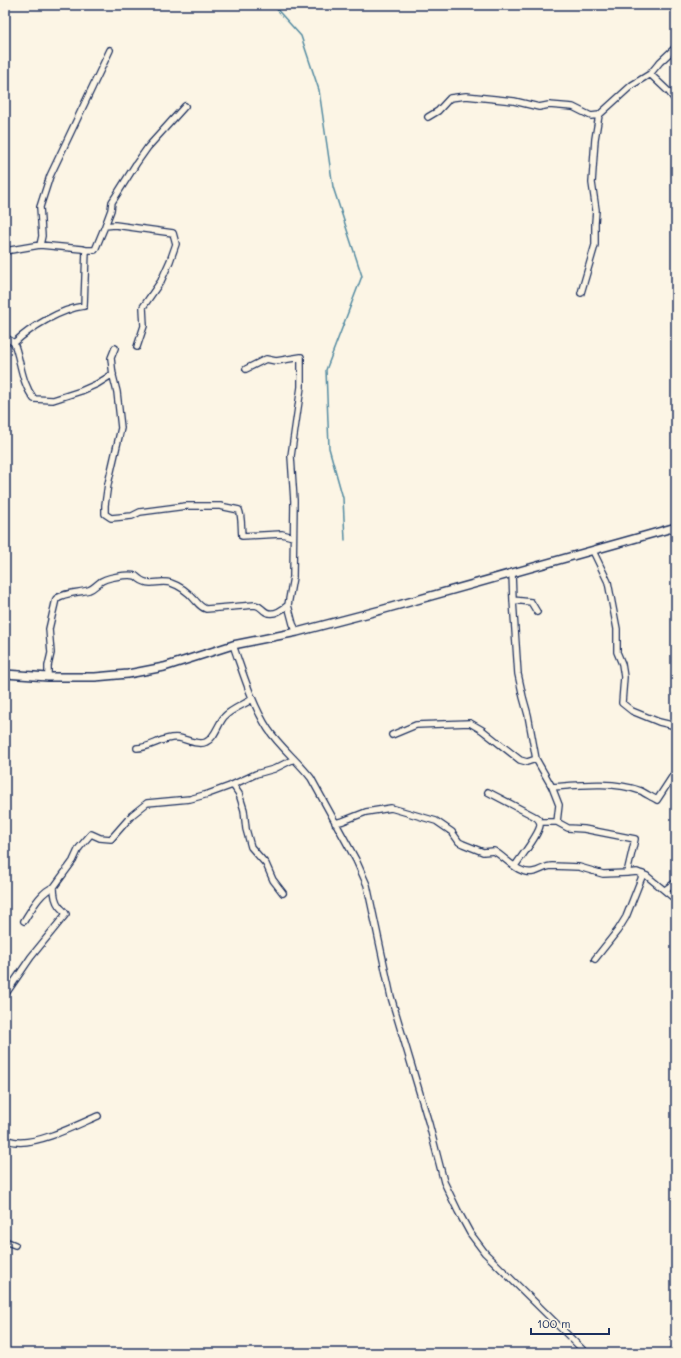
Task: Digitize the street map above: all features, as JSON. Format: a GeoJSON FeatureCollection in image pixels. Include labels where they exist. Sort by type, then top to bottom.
{"type":"FeatureCollection","features":[{"type":"Feature","properties":{"kind":"main road"},"geometry":{"type":"LineString","coordinates":[[5,674],[48,677],[95,677],[128,674],[164,667],[233,645],[297,632],[676,527]]}},
{"type":"Feature","properties":{"kind":"street"},"geometry":{"type":"LineString","coordinates":[[428,117],[438,111],[450,98],[466,96],[514,101],[539,107],[549,105],[573,107],[591,116],[599,115],[632,85],[650,74],[676,47]]}},
{"type":"Feature","properties":{"kind":"street"},"geometry":{"type":"LineString","coordinates":[[40,245],[42,236],[40,207],[50,176],[110,50]]}},
{"type":"Feature","properties":{"kind":"street"},"geometry":{"type":"LineString","coordinates":[[650,74],[669,92],[676,101]]}},
{"type":"Feature","properties":{"kind":"street"},"geometry":{"type":"LineString","coordinates":[[5,251],[40,245],[95,250],[111,210],[112,202],[148,147],[185,106]]}},
{"type":"Feature","properties":{"kind":"street"},"geometry":{"type":"LineString","coordinates":[[581,293],[596,245],[596,210],[592,183],[595,139],[599,115]]}},
{"type":"Feature","properties":{"kind":"street"},"geometry":{"type":"LineString","coordinates":[[105,226],[114,225],[173,233],[176,244],[170,261],[160,281],[143,307],[144,326],[137,347]]}},
{"type":"Feature","properties":{"kind":"street"},"geometry":{"type":"LineString","coordinates":[[14,343],[25,332],[76,307],[84,306],[86,250]]}},
{"type":"Feature","properties":{"kind":"street"},"geometry":{"type":"LineString","coordinates":[[5,337],[14,343],[28,392],[34,399],[53,400],[81,391],[97,384],[113,374]]}},
{"type":"Feature","properties":{"kind":"street"},"geometry":{"type":"LineString","coordinates":[[115,348],[111,358],[121,428],[108,484],[105,514],[111,518],[132,516],[140,512],[186,506],[220,506],[239,510],[242,515],[240,526],[242,536],[282,534],[293,537]]}},
{"type":"Feature","properties":{"kind":"street"},"geometry":{"type":"LineString","coordinates":[[246,369],[266,359],[276,361],[301,357],[301,387],[291,456],[294,501],[293,577],[288,606],[297,632]]}},
{"type":"Feature","properties":{"kind":"street"},"geometry":{"type":"LineString","coordinates":[[593,551],[608,582],[617,629],[617,652],[622,664],[624,676],[622,702],[632,711],[659,722],[676,726]]}},
{"type":"Feature","properties":{"kind":"street"},"geometry":{"type":"LineString","coordinates":[[512,573],[518,674],[522,697],[528,715],[536,759],[552,787],[559,805],[557,822]]}},
{"type":"Feature","properties":{"kind":"street"},"geometry":{"type":"LineString","coordinates":[[48,677],[51,653],[49,629],[56,599],[60,596],[94,588],[100,582],[121,576],[136,576],[143,582],[153,584],[169,582],[184,590],[200,607],[206,608],[255,605],[261,606],[268,613],[275,613],[288,606]]}},
{"type":"Feature","properties":{"kind":"street"},"geometry":{"type":"LineString","coordinates":[[513,600],[531,602],[537,612]]}},
{"type":"Feature","properties":{"kind":"street"},"geometry":{"type":"LineString","coordinates":[[233,645],[252,698],[269,730],[294,759],[302,765],[311,778],[356,860],[367,885],[391,997],[429,1124],[444,1182],[458,1211],[470,1233],[485,1253],[586,1353]]}},
{"type":"Feature","properties":{"kind":"street"},"geometry":{"type":"LineString","coordinates":[[137,748],[147,747],[158,741],[178,738],[205,743],[210,738],[224,716],[231,710],[242,706],[252,698]]}},
{"type":"Feature","properties":{"kind":"street"},"geometry":{"type":"LineString","coordinates":[[392,735],[416,725],[470,723],[482,730],[520,760],[527,762],[536,759]]}},
{"type":"Feature","properties":{"kind":"street"},"geometry":{"type":"LineString","coordinates":[[24,921],[41,896],[49,888],[54,887],[73,861],[79,848],[91,834],[100,838],[111,839],[132,815],[147,803],[190,799],[233,785],[256,774],[274,769],[294,759]]}},
{"type":"Feature","properties":{"kind":"street"},"geometry":{"type":"LineString","coordinates":[[552,787],[594,784],[640,791],[657,800],[676,771]]}},
{"type":"Feature","properties":{"kind":"street"},"geometry":{"type":"LineString","coordinates":[[233,785],[239,794],[244,810],[246,829],[251,847],[266,864],[273,880],[283,893]]}},
{"type":"Feature","properties":{"kind":"street"},"geometry":{"type":"LineString","coordinates":[[488,792],[532,815],[540,822],[557,822],[568,828],[584,829],[634,839],[627,873]]}},
{"type":"Feature","properties":{"kind":"street"},"geometry":{"type":"LineString","coordinates":[[335,823],[366,812],[391,808],[436,821],[452,832],[459,842],[483,852],[494,851],[526,872],[531,873],[552,866],[579,868],[603,874],[637,872],[647,876],[676,900]]}},
{"type":"Feature","properties":{"kind":"street"},"geometry":{"type":"LineString","coordinates":[[515,866],[539,829],[540,822]]}},
{"type":"Feature","properties":{"kind":"street"},"geometry":{"type":"LineString","coordinates":[[595,959],[618,930],[626,917],[643,874]]}},
{"type":"Feature","properties":{"kind":"street"},"geometry":{"type":"LineString","coordinates":[[665,890],[674,885],[676,882]]}},
{"type":"Feature","properties":{"kind":"street"},"geometry":{"type":"LineString","coordinates":[[5,995],[31,957],[66,914],[64,910],[59,907],[56,900],[54,887]]}},
{"type":"Feature","properties":{"kind":"street"},"geometry":{"type":"LineString","coordinates":[[5,1140],[18,1142],[35,1140],[98,1116]]}},
{"type":"Feature","properties":{"kind":"street"},"geometry":{"type":"LineString","coordinates":[[5,1241],[15,1245]]}},
{"type":"Feature","properties":{"kind":"waterway"},"geometry":{"type":"LineString","coordinates":[[273,5],[301,36],[319,90],[333,187],[362,276],[326,370],[329,448],[343,498],[345,540]]}}]}
